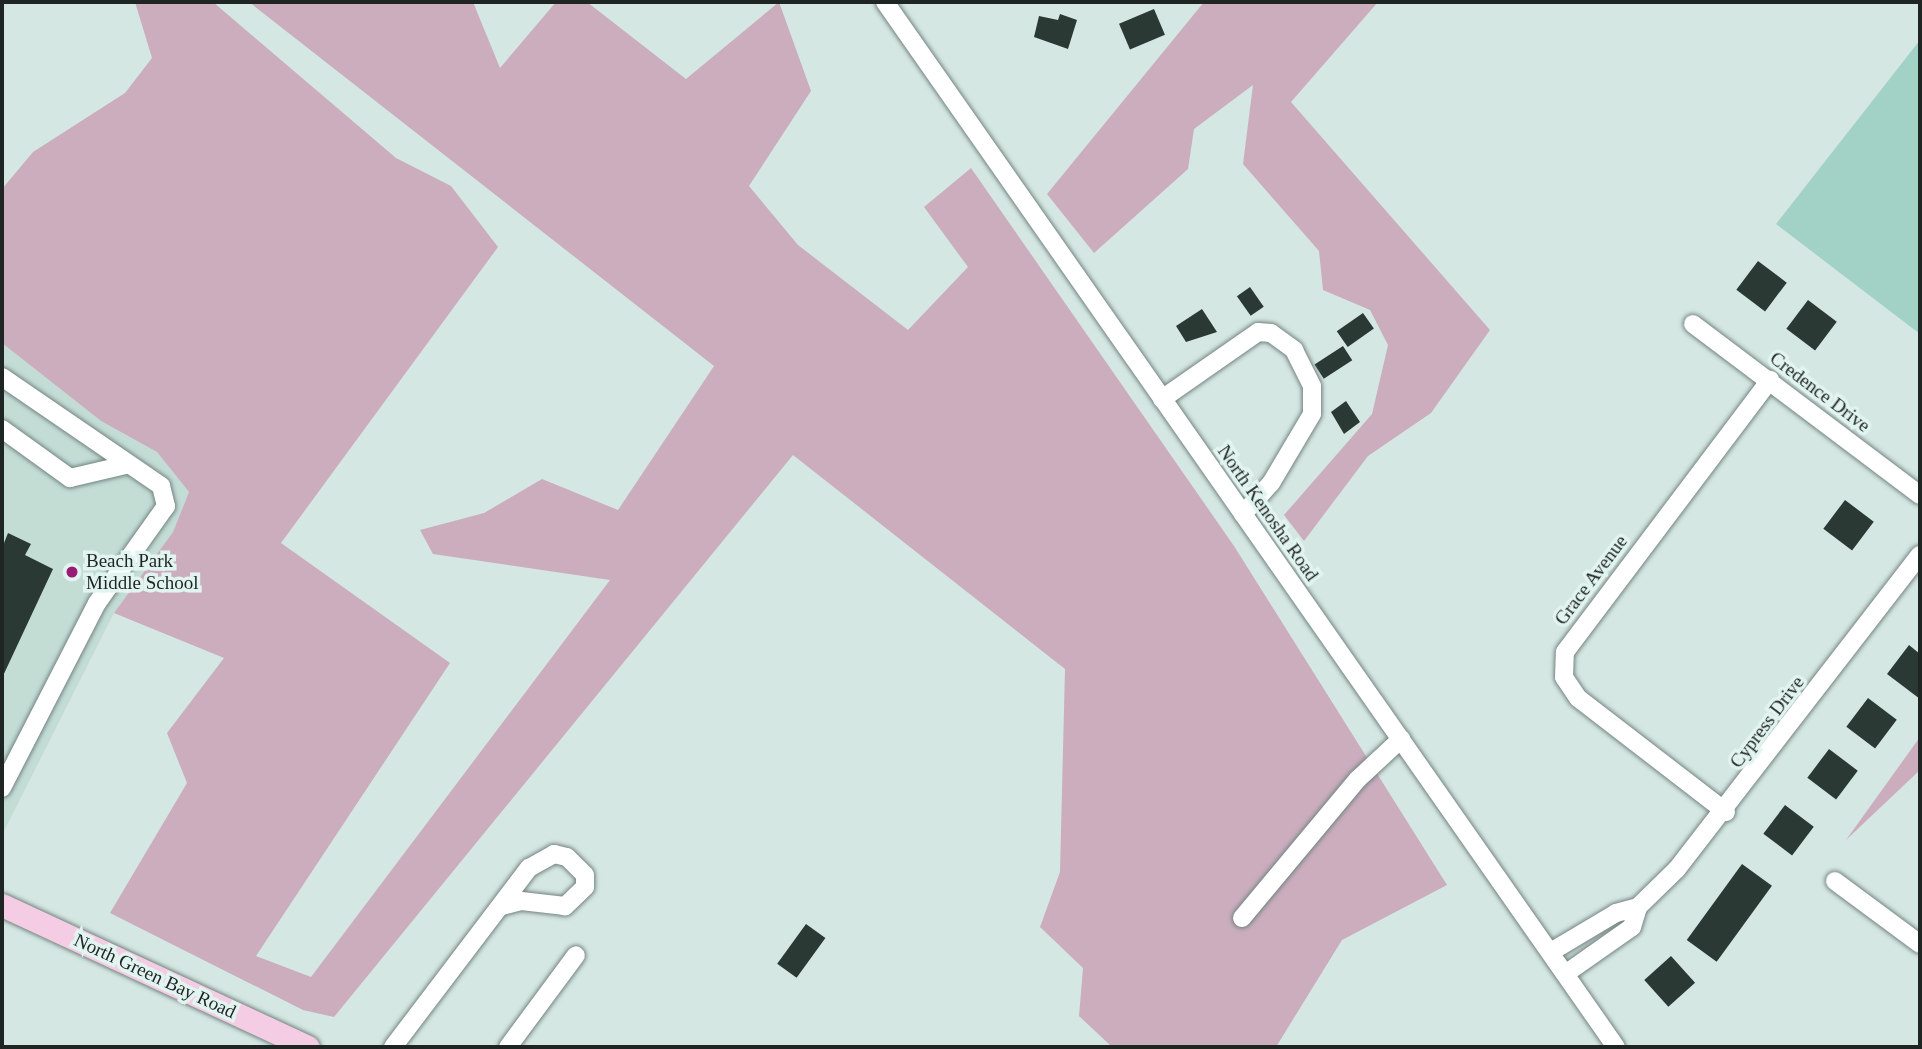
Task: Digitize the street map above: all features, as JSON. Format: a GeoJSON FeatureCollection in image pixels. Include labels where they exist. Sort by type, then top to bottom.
{"type":"FeatureCollection","features":[{"type":"Feature","properties":{"kind":"main road","name":"North Green Bay Road"},"geometry":{"type":"LineString","coordinates":[[2,905],[308,1047]]}},
{"type":"Feature","properties":{"kind":"street","name":"North Kenosha Road"},"geometry":{"type":"LineString","coordinates":[[885,2],[1401,739],[1554,950],[1616,1047]]}},
{"type":"Feature","properties":{"kind":"street","name":"Credence Drive"},"geometry":{"type":"LineString","coordinates":[[1693,324],[1920,495]]}},
{"type":"Feature","properties":{"kind":"street"},"geometry":{"type":"LineString","coordinates":[[1162,399],[1258,332],[1271,333],[1294,350],[1312,386],[1312,414],[1271,483],[1243,514]]}},
{"type":"Feature","properties":{"kind":"street"},"geometry":{"type":"LineString","coordinates":[[2,377],[125,465],[161,486],[166,506],[97,603],[2,788]]}},
{"type":"Feature","properties":{"kind":"street","name":"Grace Avenue"},"geometry":{"type":"LineString","coordinates":[[1726,812],[1578,698],[1564,677],[1565,652],[1770,380]]}},
{"type":"Feature","properties":{"kind":"street"},"geometry":{"type":"LineString","coordinates":[[2,429],[70,478],[125,465]]}},
{"type":"Feature","properties":{"kind":"street","name":"Cypress Drive"},"geometry":{"type":"LineString","coordinates":[[1568,972],[1632,927],[1638,907],[1726,812],[1920,555]]}},
{"type":"Feature","properties":{"kind":"street"},"geometry":{"type":"LineString","coordinates":[[1242,918],[1340,799],[1401,739]]}},
{"type":"Feature","properties":{"kind":"street"},"geometry":{"type":"LineString","coordinates":[[1835,881],[1920,944]]}},
{"type":"Feature","properties":{"kind":"street"},"geometry":{"type":"LineString","coordinates":[[393,1047],[502,906]]}},
{"type":"Feature","properties":{"kind":"street","name":"Cypress Drive"},"geometry":{"type":"LineString","coordinates":[[1554,950],[1616,912],[1638,907]]}},
{"type":"Feature","properties":{"kind":"street"},"geometry":{"type":"LineString","coordinates":[[508,1047],[576,955]]}},
{"type":"Feature","properties":{"kind":"shaded area"},"geometry":{"type":"Polygon","coordinates":[[[135,2],[213,2],[396,158],[451,186],[498,247],[281,543],[450,663],[256,956],[311,977],[610,580],[433,554],[420,530],[484,513],[542,479],[618,510],[714,366],[249,2],[473,2],[500,68],[556,2],[587,2],[686,79],[779,2],[811,91],[749,186],[798,245],[908,330],[968,267],[924,207],[971,168],[1234,546],[1447,885],[1342,940],[1276,1047],[1112,1047],[1079,1016],[1083,968],[1040,927],[1060,872],[1065,669],[793,455],[334,1017],[303,1010],[110,913],[187,783],[167,733],[224,658],[114,613],[173,532],[189,492],[157,452],[101,421],[2,343],[2,189],[33,152],[125,93],[152,58],[135,2]]]}},
{"type":"Feature","properties":{"kind":"shaded area"},"geometry":{"type":"Polygon","coordinates":[[[1204,2],[1378,2],[1291,102],[1490,330],[1431,413],[1368,456],[1304,541],[1284,515],[1372,414],[1388,345],[1370,310],[1323,290],[1319,251],[1243,164],[1253,85],[1194,129],[1188,169],[1094,253],[1047,194],[1204,2]]]}},
{"type":"Feature","properties":{"kind":"shaded area"},"geometry":{"type":"Polygon","coordinates":[[[1920,40],[1920,334],[1776,224],[1920,40]]]}},
{"type":"Feature","properties":{"kind":"shaded area","name":"Beach Park Middle School"},"geometry":{"type":"Polygon","coordinates":[[[2,343],[101,421],[157,452],[189,492],[173,532],[114,613],[2,835],[2,343]]]}},
{"type":"Feature","properties":{"kind":"shaded area"},"geometry":{"type":"Polygon","coordinates":[[[1920,737],[1920,770],[1846,840],[1920,737]]]}},
{"type":"Feature","properties":{"kind":"building"},"geometry":{"type":"Polygon","coordinates":[[[1154,9],[1165,35],[1130,50],[1119,24],[1154,9]]]}},
{"type":"Feature","properties":{"kind":"building"},"geometry":{"type":"Polygon","coordinates":[[[1060,14],[1077,20],[1068,49],[1034,37],[1039,16],[1058,20],[1060,14]]]}},
{"type":"Feature","properties":{"kind":"building"},"geometry":{"type":"Polygon","coordinates":[[[1758,261],[1787,283],[1765,311],[1736,290],[1758,261]]]}},
{"type":"Feature","properties":{"kind":"building"},"geometry":{"type":"Polygon","coordinates":[[[1250,287],[1264,307],[1251,316],[1237,296],[1250,287]]]}},
{"type":"Feature","properties":{"kind":"building"},"geometry":{"type":"Polygon","coordinates":[[[1808,300],[1837,322],[1815,350],[1786,329],[1808,300]]]}},
{"type":"Feature","properties":{"kind":"building"},"geometry":{"type":"Polygon","coordinates":[[[1202,309],[1217,332],[1186,342],[1176,326],[1202,309]]]}},
{"type":"Feature","properties":{"kind":"building"},"geometry":{"type":"Polygon","coordinates":[[[1363,313],[1374,329],[1348,347],[1337,331],[1363,313]]]}},
{"type":"Feature","properties":{"kind":"building"},"geometry":{"type":"Polygon","coordinates":[[[1343,346],[1352,360],[1324,379],[1314,365],[1343,346]]]}},
{"type":"Feature","properties":{"kind":"building"},"geometry":{"type":"Polygon","coordinates":[[[1346,401],[1360,422],[1344,434],[1331,412],[1346,401]]]}},
{"type":"Feature","properties":{"kind":"building"},"geometry":{"type":"Polygon","coordinates":[[[1845,500],[1874,522],[1852,550],[1823,529],[1845,500]]]}},
{"type":"Feature","properties":{"kind":"building"},"geometry":{"type":"Polygon","coordinates":[[[8,533],[31,544],[25,555],[53,569],[2,678],[2,548],[8,533]]]}},
{"type":"Feature","properties":{"kind":"building"},"geometry":{"type":"Polygon","coordinates":[[[1909,645],[1920,654],[1920,699],[1887,674],[1909,645]]]}},
{"type":"Feature","properties":{"kind":"building"},"geometry":{"type":"Polygon","coordinates":[[[1868,698],[1897,720],[1875,748],[1846,727],[1868,698]]]}},
{"type":"Feature","properties":{"kind":"building"},"geometry":{"type":"Polygon","coordinates":[[[1829,749],[1858,771],[1836,799],[1807,778],[1829,749]]]}},
{"type":"Feature","properties":{"kind":"building"},"geometry":{"type":"Polygon","coordinates":[[[1785,805],[1814,827],[1792,855],[1763,834],[1785,805]]]}},
{"type":"Feature","properties":{"kind":"building"},"geometry":{"type":"Polygon","coordinates":[[[1742,864],[1772,886],[1717,962],[1687,940],[1742,864]]]}},
{"type":"Feature","properties":{"kind":"building"},"geometry":{"type":"Polygon","coordinates":[[[806,924],[825,938],[797,978],[777,964],[806,924]]]}},
{"type":"Feature","properties":{"kind":"building"},"geometry":{"type":"Polygon","coordinates":[[[1671,956],[1695,983],[1668,1007],[1644,980],[1671,956]]]}},
{"type":"Feature","properties":{"kind":"place","name":"Beach Park Middle School"},"geometry":{"type":"Point","coordinates":[72,572]}}]}
